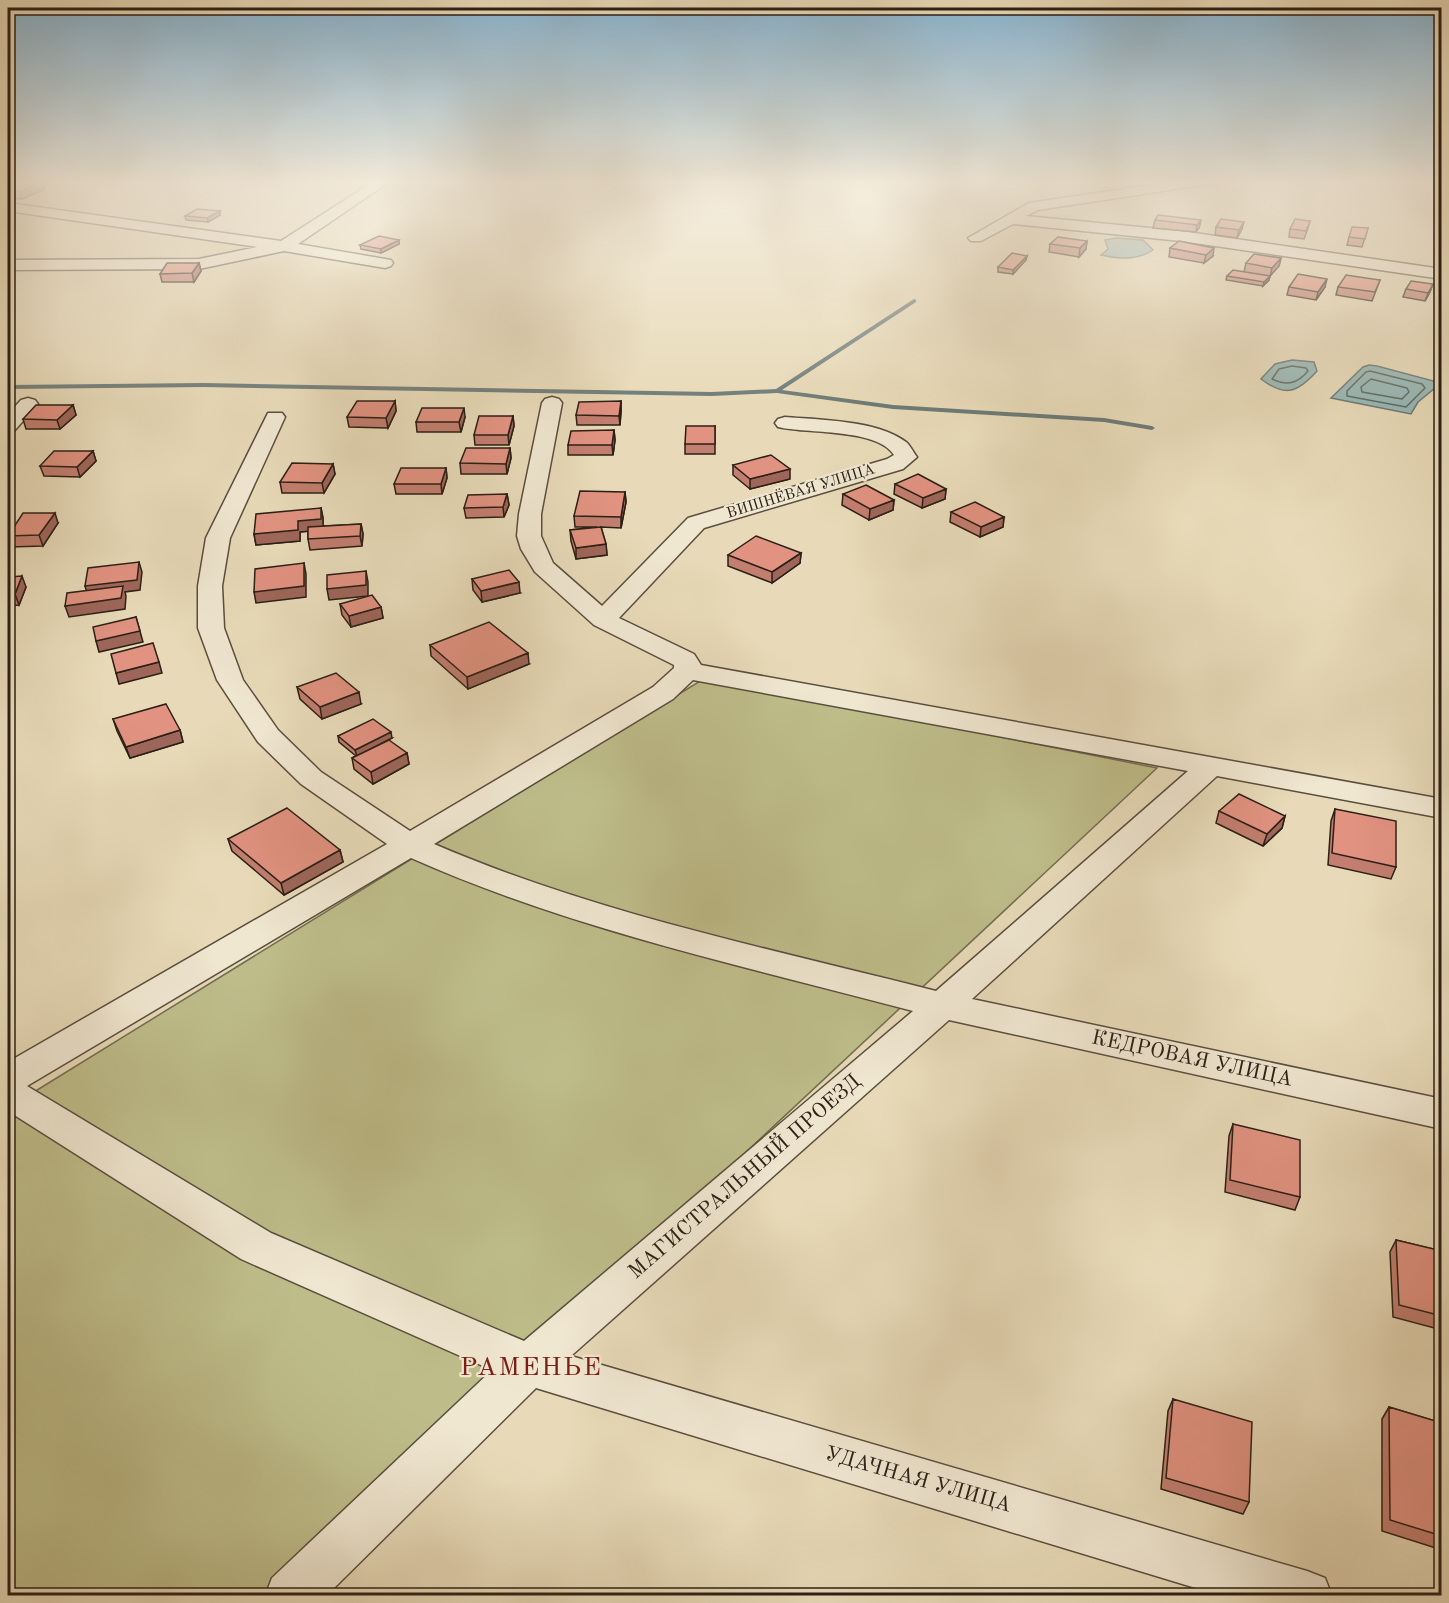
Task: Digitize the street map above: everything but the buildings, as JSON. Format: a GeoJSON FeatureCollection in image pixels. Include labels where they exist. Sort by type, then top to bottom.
{"type":"FeatureCollection","features":[{"type":"Feature","properties":{"kind":"street"},"geometry":{"type":"LineString","coordinates":[[8,265],[199,264],[242,255]]}},
{"type":"Feature","properties":{"kind":"street"},"geometry":{"type":"LineString","coordinates":[[336,255],[385,263]]}},
{"type":"Feature","properties":{"kind":"street"},"geometry":{"type":"LineString","coordinates":[[1310,255],[1442,274]]}},
{"type":"Feature","properties":{"kind":"street"},"geometry":{"type":"LineString","coordinates":[[8,1078],[663,693],[687,671],[688,666],[685,660],[603,620],[543,567],[532,549],[529,536],[530,514],[552,403]]}},
{"type":"Feature","properties":{"kind":"street"},"geometry":{"type":"LineString","coordinates":[[8,426],[28,404]]}},
{"type":"Feature","properties":{"kind":"street"},"geometry":{"type":"LineString","coordinates":[[275,417],[218,538],[210,586],[211,628],[230,680],[268,736],[311,778],[409,844]]}},
{"type":"Feature","properties":{"kind":"street","name":"ВИШНЁВАЯ УЛИЦА"},"geometry":{"type":"LineString","coordinates":[[603,620],[696,524],[895,464],[906,457],[905,450],[898,444],[879,436],[785,423]]}},
{"type":"Feature","properties":{"kind":"street"},"geometry":{"type":"LineString","coordinates":[[687,671],[1442,809]]}},
{"type":"Feature","properties":{"kind":"street","name":"МАГИСТРАЛЬНЫЙ ПРОЕЗД"},"geometry":{"type":"LineString","coordinates":[[290,1596],[529,1365],[942,1006],[1209,768]]}},
{"type":"Feature","properties":{"kind":"street","name":"КЕДРОВАЯ УЛИЦА"},"geometry":{"type":"LineString","coordinates":[[409,844],[480,876],[579,910],[942,1006],[1442,1114]]}},
{"type":"Feature","properties":{"kind":"street","name":"УДАЧНАЯ УЛИЦА"},"geometry":{"type":"LineString","coordinates":[[8,1093],[256,1246],[529,1365],[1307,1596]]}},
{"type":"Feature","properties":{"kind":"shaded area"},"geometry":{"type":"Polygon","coordinates":[[[705,678],[1157,768],[272,1595],[8,1596],[8,1108],[705,678]]]}},
{"type":"Feature","properties":{"kind":"water"},"geometry":{"type":"Polygon","coordinates":[[[1101,255],[1143,255],[1128,258],[1101,255]]]}},
{"type":"Feature","properties":{"kind":"water"},"geometry":{"type":"Polygon","coordinates":[[[1292,360],[1314,362],[1317,371],[1304,384],[1291,390],[1278,389],[1261,379],[1275,364],[1292,360]]]}},
{"type":"Feature","properties":{"kind":"water"},"geometry":{"type":"Polygon","coordinates":[[[1369,365],[1441,383],[1418,402],[1411,414],[1331,398],[1363,367],[1369,365]]]}},
{"type":"Feature","properties":{"kind":"waterway"},"geometry":{"type":"LineString","coordinates":[[777,391],[914,301]]}},
{"type":"Feature","properties":{"kind":"waterway"},"geometry":{"type":"LineString","coordinates":[[8,387],[204,385],[712,394],[777,391]]}},
{"type":"Feature","properties":{"kind":"waterway"},"geometry":{"type":"LineString","coordinates":[[777,391],[893,407],[1104,420],[1152,428]]}},
{"type":"Feature","properties":{"kind":"district","name":"РАМЕНЬЕ"},"geometry":{"type":"Point","coordinates":[531,1368]}}]}
